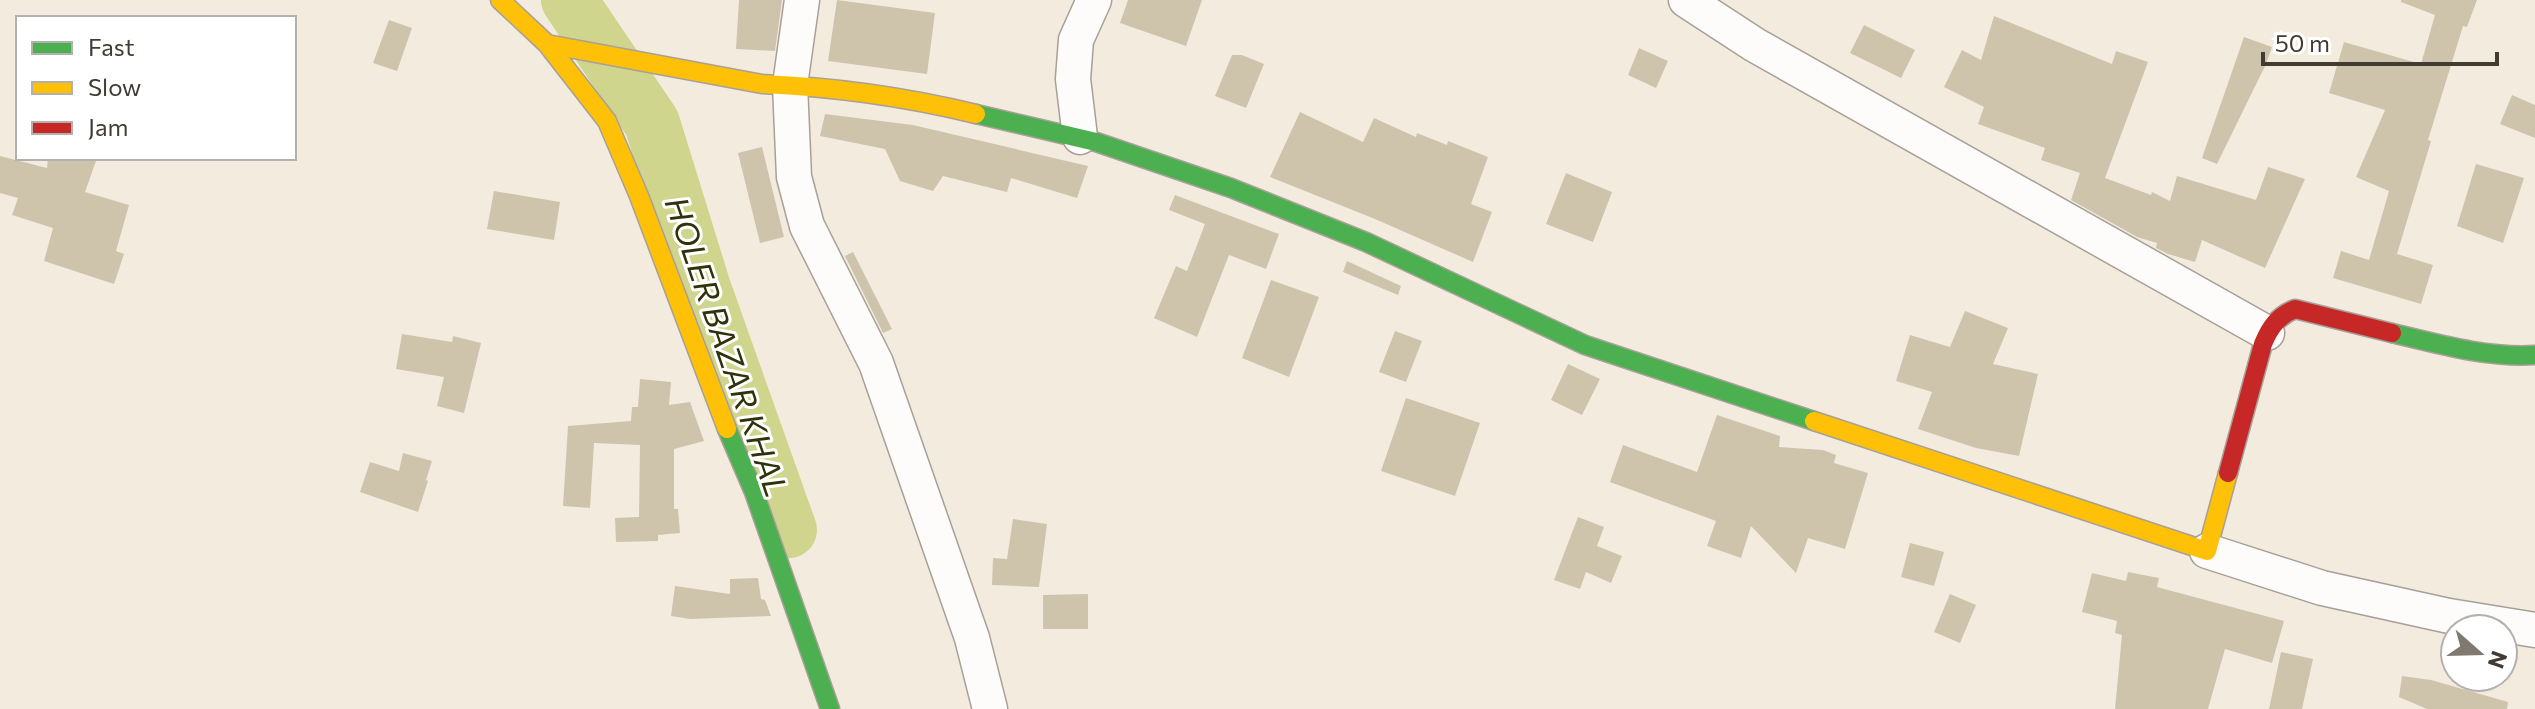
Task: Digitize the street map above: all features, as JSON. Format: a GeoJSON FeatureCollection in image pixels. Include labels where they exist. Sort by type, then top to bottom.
{"type":"FeatureCollection","features":[{"type":"Feature","properties":{"kind":"street"},"geometry":{"type":"LineString","coordinates":[[500,0],[547,44],[607,121],[754,492],[830,709]]}},
{"type":"Feature","properties":{"kind":"street"},"geometry":{"type":"LineString","coordinates":[[802,0],[790,85],[794,177],[807,226],[876,363],[972,638],[990,709]]}},
{"type":"Feature","properties":{"kind":"street"},"geometry":{"type":"LineString","coordinates":[[1080,137],[1073,79],[1076,40],[1094,0]]}},
{"type":"Feature","properties":{"kind":"street"},"geometry":{"type":"LineString","coordinates":[[1686,0],[1755,45],[2267,333]]}},
{"type":"Feature","properties":{"kind":"street"},"geometry":{"type":"LineString","coordinates":[[547,44],[762,84],[917,100],[1080,137],[1231,188],[1366,242],[1585,345],[2322,588],[2449,616],[2535,630]]}},
{"type":"Feature","properties":{"kind":"street"},"geometry":{"type":"LineString","coordinates":[[2207,551],[2267,333],[2283,313],[2295,309],[2451,347],[2518,356],[2535,355]]}},
{"type":"Feature","properties":{"kind":"building"},"geometry":{"type":"Polygon","coordinates":[[[739,0],[782,0],[775,51],[736,49],[739,0]]]}},
{"type":"Feature","properties":{"kind":"building"},"geometry":{"type":"Polygon","coordinates":[[[837,0],[935,13],[927,74],[828,61],[837,0]]]}},
{"type":"Feature","properties":{"kind":"building"},"geometry":{"type":"Polygon","coordinates":[[[1128,0],[1202,0],[1186,46],[1120,23],[1128,0]]]}},
{"type":"Feature","properties":{"kind":"building"},"geometry":{"type":"Polygon","coordinates":[[[2401,0],[2477,0],[2467,27],[2463,26],[2397,254],[2433,265],[2421,304],[2333,278],[2341,251],[2369,260],[2389,191],[2356,177],[2385,110],[2329,93],[2344,42],[2421,64],[2435,15],[2401,0]]]}},
{"type":"Feature","properties":{"kind":"building"},"geometry":{"type":"Polygon","coordinates":[[[1994,16],[2112,64],[2116,51],[2148,62],[2105,178],[2151,195],[2152,192],[2170,201],[2177,176],[2256,200],[2268,167],[2305,179],[2265,268],[2202,240],[2195,262],[2156,248],[2157,243],[2137,237],[2071,200],[2080,173],[2041,160],[2045,148],[1978,124],[1984,107],[1944,87],[1962,50],[1981,60],[1994,16]]]}},
{"type":"Feature","properties":{"kind":"building"},"geometry":{"type":"Polygon","coordinates":[[[389,20],[412,28],[397,71],[373,63],[389,20]]]}},
{"type":"Feature","properties":{"kind":"building"},"geometry":{"type":"Polygon","coordinates":[[[1864,25],[1915,50],[1901,78],[1850,53],[1864,25]]]}},
{"type":"Feature","properties":{"kind":"building"},"geometry":{"type":"Polygon","coordinates":[[[2244,37],[2272,47],[2217,164],[2202,158],[2244,37]]]}},
{"type":"Feature","properties":{"kind":"building"},"geometry":{"type":"Polygon","coordinates":[[[1639,48],[1668,61],[1656,88],[1628,75],[1639,48]]]}},
{"type":"Feature","properties":{"kind":"building"},"geometry":{"type":"Polygon","coordinates":[[[1232,55],[1242,55],[1264,64],[1246,108],[1215,96],[1232,55]]]}},
{"type":"Feature","properties":{"kind":"building"},"geometry":{"type":"Polygon","coordinates":[[[2512,95],[2535,105],[2535,138],[2500,124],[2512,95]]]}},
{"type":"Feature","properties":{"kind":"building"},"geometry":{"type":"Polygon","coordinates":[[[1300,112],[1363,142],[1374,118],[1416,137],[1417,133],[1447,145],[1448,141],[1488,157],[1471,204],[1492,212],[1473,262],[1270,177],[1300,112]]]}},
{"type":"Feature","properties":{"kind":"building"},"geometry":{"type":"Polygon","coordinates":[[[825,114],[913,125],[1088,166],[1077,198],[1011,178],[1007,192],[943,176],[933,191],[900,181],[885,149],[820,136],[825,114]]]}},
{"type":"Feature","properties":{"kind":"building"},"geometry":{"type":"Polygon","coordinates":[[[762,147],[784,237],[760,243],[738,153],[762,147]]]}},
{"type":"Feature","properties":{"kind":"building"},"geometry":{"type":"Polygon","coordinates":[[[0,156],[47,168],[48,160],[96,160],[85,192],[129,205],[116,251],[124,254],[114,284],[44,261],[53,228],[12,215],[18,198],[0,193],[0,156]]]}},
{"type":"Feature","properties":{"kind":"building"},"geometry":{"type":"Polygon","coordinates":[[[2476,164],[2524,178],[2503,243],[2457,226],[2476,164]]]}},
{"type":"Feature","properties":{"kind":"building"},"geometry":{"type":"Polygon","coordinates":[[[1566,173],[1612,192],[1593,242],[1546,224],[1566,173]]]}},
{"type":"Feature","properties":{"kind":"building"},"geometry":{"type":"Polygon","coordinates":[[[494,191],[560,202],[554,240],[487,229],[494,191]]]}},
{"type":"Feature","properties":{"kind":"building"},"geometry":{"type":"Polygon","coordinates":[[[1175,195],[1279,234],[1266,269],[1229,255],[1197,337],[1154,318],[1176,266],[1187,271],[1205,224],[1169,210],[1175,195]]]}},
{"type":"Feature","properties":{"kind":"building"},"geometry":{"type":"Polygon","coordinates":[[[853,252],[892,329],[883,333],[845,256],[853,252]]]}},
{"type":"Feature","properties":{"kind":"building"},"geometry":{"type":"Polygon","coordinates":[[[1347,261],[1401,286],[1398,295],[1343,272],[1347,261]]]}},
{"type":"Feature","properties":{"kind":"building"},"geometry":{"type":"Polygon","coordinates":[[[1271,280],[1319,297],[1289,377],[1242,358],[1271,280]]]}},
{"type":"Feature","properties":{"kind":"building"},"geometry":{"type":"Polygon","coordinates":[[[1965,311],[2008,328],[1993,364],[2038,374],[2019,456],[1976,448],[1918,429],[1932,392],[1896,381],[1910,335],[1950,347],[1965,311]]]}},
{"type":"Feature","properties":{"kind":"building"},"geometry":{"type":"Polygon","coordinates":[[[1395,331],[1422,341],[1406,382],[1379,372],[1395,331]]]}},
{"type":"Feature","properties":{"kind":"building"},"geometry":{"type":"Polygon","coordinates":[[[402,334],[452,342],[453,336],[481,343],[464,413],[437,406],[444,377],[396,369],[402,334]]]}},
{"type":"Feature","properties":{"kind":"building"},"geometry":{"type":"Polygon","coordinates":[[[1568,364],[1600,379],[1582,415],[1551,400],[1568,364]]]}},
{"type":"Feature","properties":{"kind":"building"},"geometry":{"type":"Polygon","coordinates":[[[640,379],[671,382],[669,405],[690,402],[704,441],[674,449],[674,509],[678,509],[680,533],[658,535],[658,541],[616,542],[615,518],[639,517],[640,445],[594,443],[590,508],[563,506],[568,426],[631,421],[632,407],[638,407],[640,379]]]}},
{"type":"Feature","properties":{"kind":"building"},"geometry":{"type":"Polygon","coordinates":[[[1406,398],[1480,423],[1455,496],[1381,471],[1406,398]]]}},
{"type":"Feature","properties":{"kind":"building"},"geometry":{"type":"Polygon","coordinates":[[[1717,415],[1780,436],[1779,447],[1823,450],[1836,455],[1834,463],[1868,473],[1845,549],[1808,538],[1796,573],[1751,526],[1741,558],[1707,546],[1716,521],[1610,482],[1623,445],[1697,472],[1717,415]]]}},
{"type":"Feature","properties":{"kind":"building"},"geometry":{"type":"Polygon","coordinates":[[[403,453],[432,461],[418,512],[360,492],[370,462],[399,471],[403,453]]]}},
{"type":"Feature","properties":{"kind":"building"},"geometry":{"type":"Polygon","coordinates":[[[1578,517],[1604,527],[1597,546],[1622,556],[1611,583],[1586,572],[1580,589],[1554,580],[1578,517]]]}},
{"type":"Feature","properties":{"kind":"building"},"geometry":{"type":"Polygon","coordinates":[[[1013,519],[1047,524],[1039,587],[992,585],[993,558],[1007,559],[1013,519]]]}},
{"type":"Feature","properties":{"kind":"building"},"geometry":{"type":"Polygon","coordinates":[[[1910,543],[1944,552],[1934,586],[1901,577],[1910,543]]]}},
{"type":"Feature","properties":{"kind":"building"},"geometry":{"type":"Polygon","coordinates":[[[2128,572],[2159,578],[2157,587],[2284,621],[2272,663],[2225,649],[2208,709],[2115,709],[2122,635],[2115,633],[2117,621],[2082,612],[2092,573],[2126,581],[2128,572]]]}},
{"type":"Feature","properties":{"kind":"building"},"geometry":{"type":"Polygon","coordinates":[[[758,578],[761,599],[765,600],[771,616],[690,619],[671,616],[675,586],[730,594],[730,579],[758,578]]]}},
{"type":"Feature","properties":{"kind":"building"},"geometry":{"type":"Polygon","coordinates":[[[1088,594],[1088,629],[1043,629],[1043,595],[1088,594]]]}},
{"type":"Feature","properties":{"kind":"building"},"geometry":{"type":"Polygon","coordinates":[[[1950,594],[1976,605],[1960,643],[1934,632],[1950,594]]]}},
{"type":"Feature","properties":{"kind":"building"},"geometry":{"type":"Polygon","coordinates":[[[2281,652],[2313,659],[2302,709],[2269,709],[2281,652]]]}},
{"type":"Feature","properties":{"kind":"building"},"geometry":{"type":"Polygon","coordinates":[[[2402,676],[2439,682],[2439,693],[2476,693],[2508,702],[2507,709],[2427,709],[2399,697],[2402,676]]]}},
{"type":"Feature","properties":{"kind":"waterway","name":"HOLER BAZAR KHAL"},"geometry":{"type":"LineString","coordinates":[[569,0],[652,123],[703,288],[789,530]]}},
{"type":"Feature","properties":{"kind":"traffic: fast"},"geometry":{"type":"LineString","coordinates":[[976,114],[1096,142],[1231,188],[1366,242],[1585,345],[1814,421]]}},
{"type":"Feature","properties":{"kind":"traffic: fast"},"geometry":{"type":"LineString","coordinates":[[2392,333],[2481,352],[2535,355]]}},
{"type":"Feature","properties":{"kind":"traffic: fast"},"geometry":{"type":"LineString","coordinates":[[727,429],[754,492],[830,709]]}},
{"type":"Feature","properties":{"kind":"traffic: slow"},"geometry":{"type":"LineString","coordinates":[[500,0],[547,44],[607,121],[639,196],[727,429]]}},
{"type":"Feature","properties":{"kind":"traffic: slow"},"geometry":{"type":"LineString","coordinates":[[547,44],[762,84],[870,94],[976,114]]}},
{"type":"Feature","properties":{"kind":"traffic: slow"},"geometry":{"type":"LineString","coordinates":[[1814,421],[2207,551],[2228,473]]}},
{"type":"Feature","properties":{"kind":"traffic: jam"},"geometry":{"type":"LineString","coordinates":[[2228,473],[2263,344],[2279,319],[2295,309],[2392,333]]}}]}
